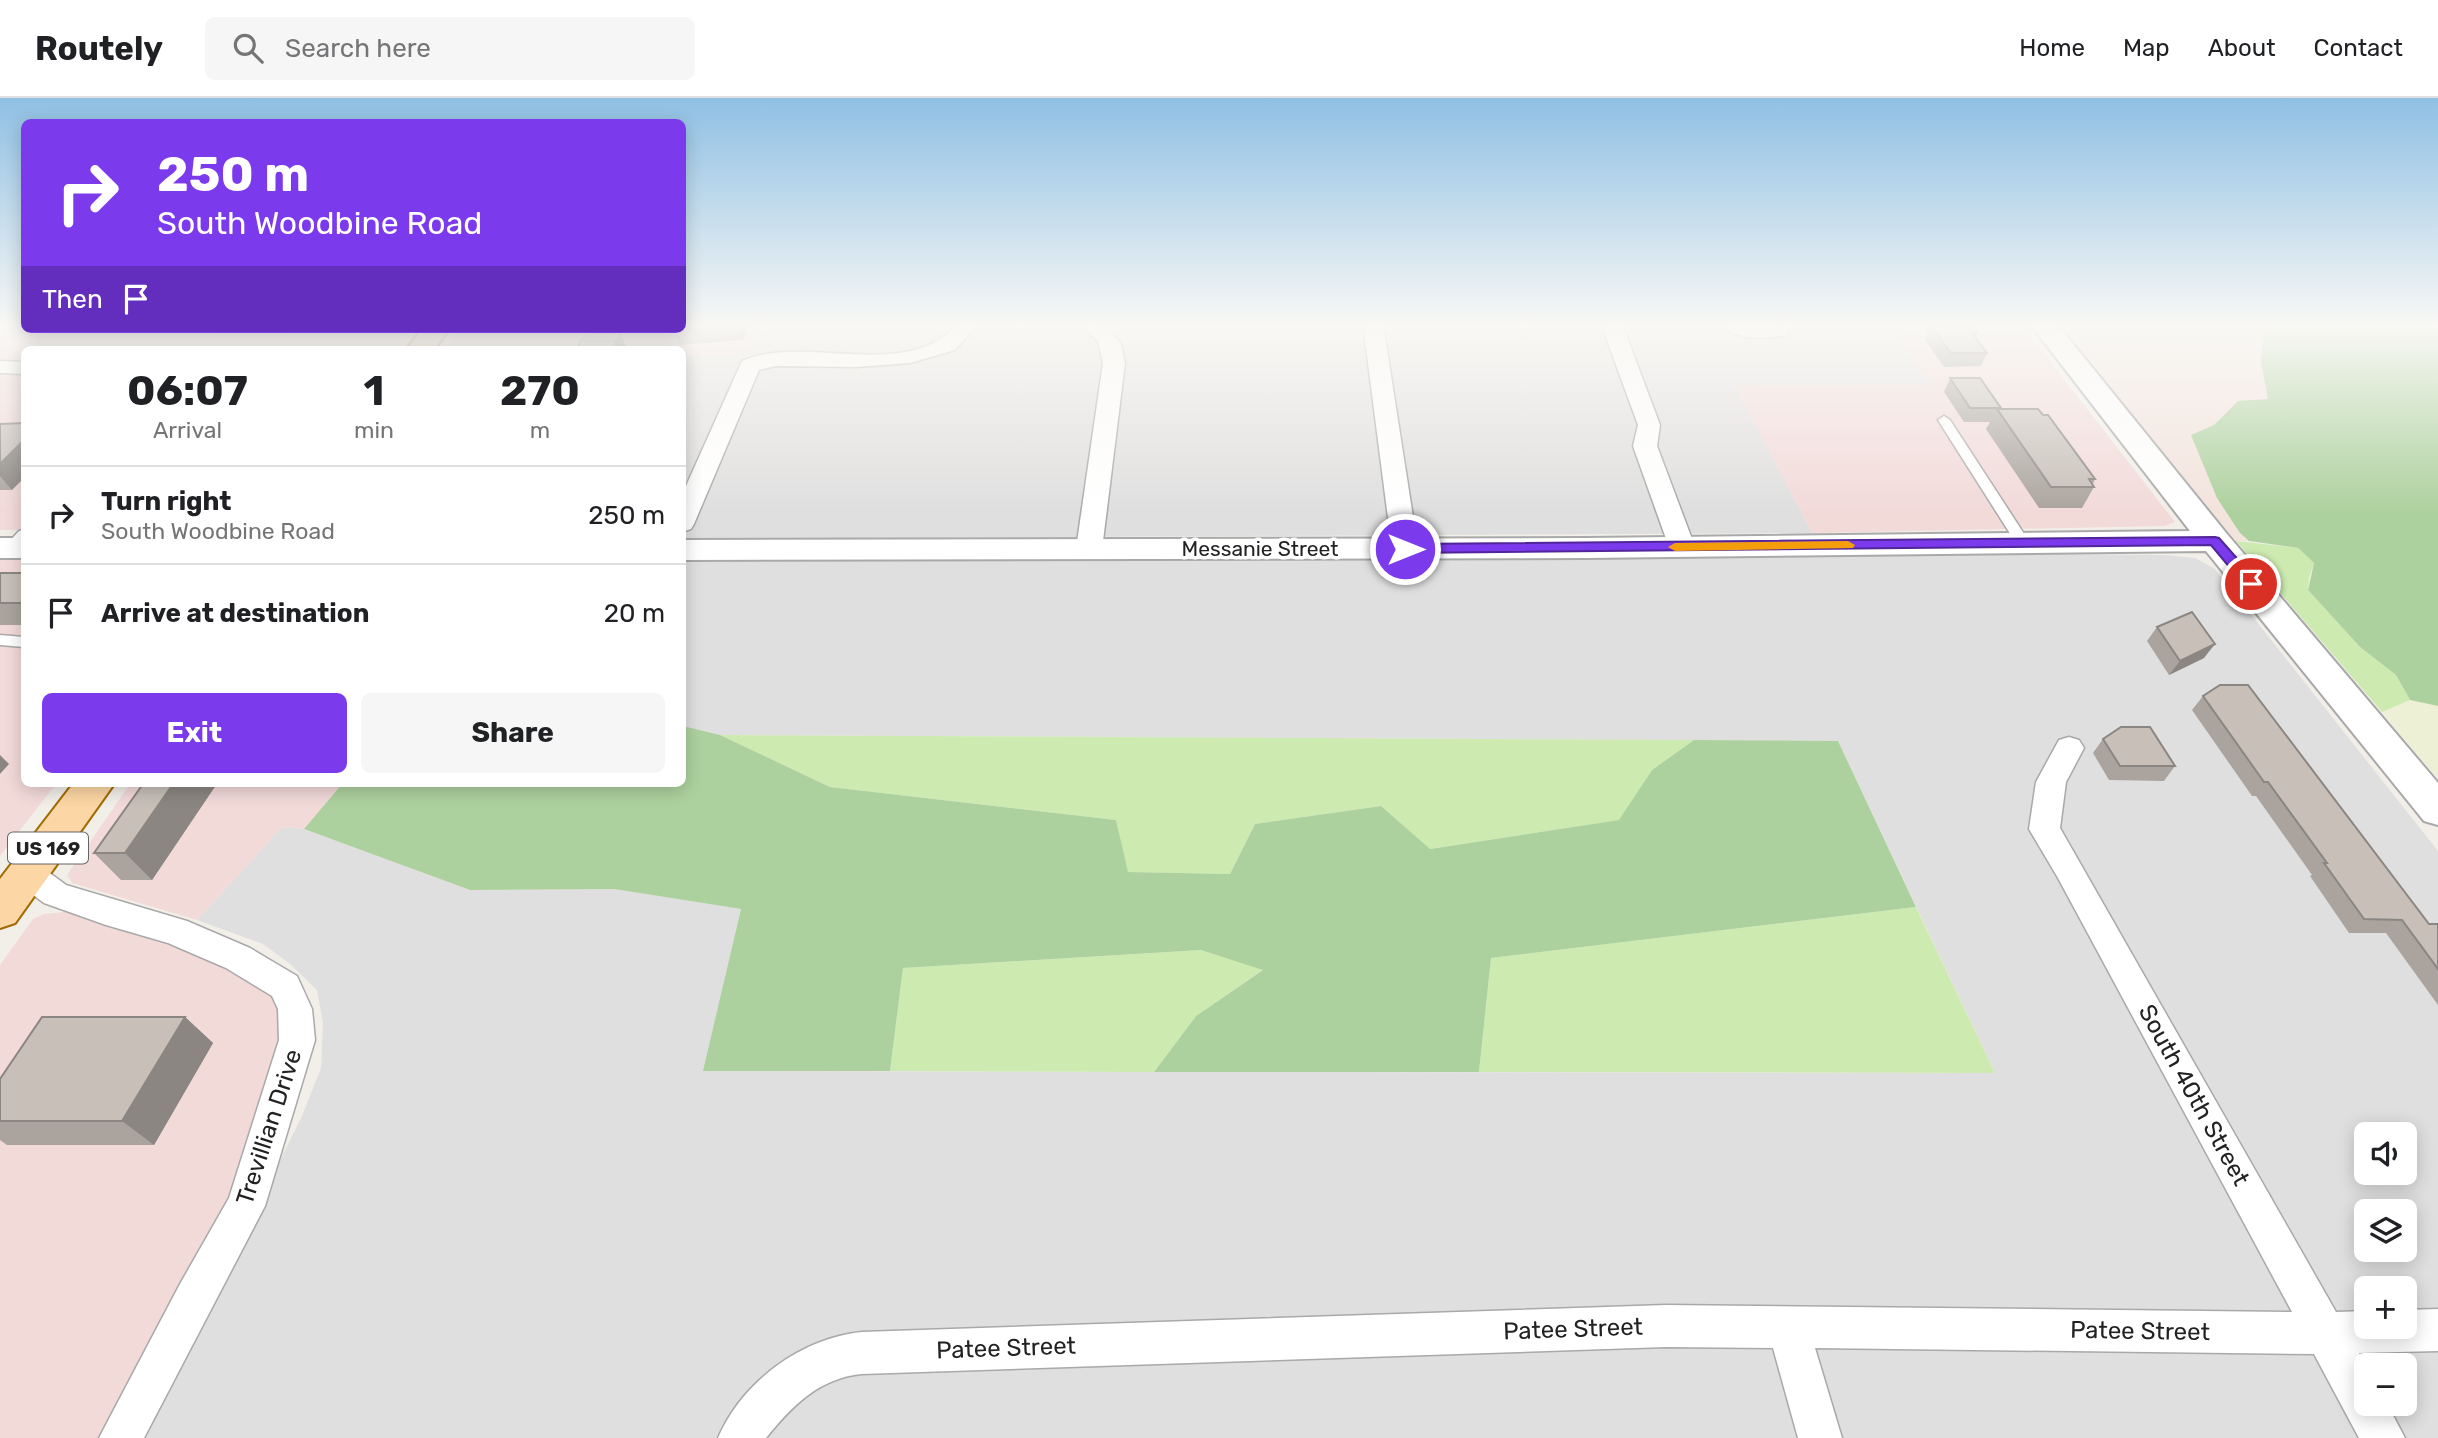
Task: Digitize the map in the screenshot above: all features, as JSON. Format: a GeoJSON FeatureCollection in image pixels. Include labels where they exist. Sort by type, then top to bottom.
{"type":"FeatureCollection","features":[{"type":"Feature","properties":{"kind":"main road","name":"US 169"},"geometry":{"type":"LineString","coordinates":[[0,911],[93,787]]}},
{"type":"Feature","properties":{"kind":"street"},"geometry":{"type":"LineString","coordinates":[[686,515],[741,387]]}},
{"type":"Feature","properties":{"kind":"street"},"geometry":{"type":"LineString","coordinates":[[1089,549],[1111,387]]}},
{"type":"Feature","properties":{"kind":"street"},"geometry":{"type":"LineString","coordinates":[[1382,387],[1405,549]]}},
{"type":"Feature","properties":{"kind":"street"},"geometry":{"type":"LineString","coordinates":[[1635,387],[1649,425],[1644,446],[1682,547]]}},
{"type":"Feature","properties":{"kind":"street"},"geometry":{"type":"LineString","coordinates":[[2093,387],[2215,541],[2438,810]]}},
{"type":"Feature","properties":{"kind":"street","name":"Messanie Street"},"geometry":{"type":"LineString","coordinates":[[686,550],[1405,549],[2215,541]]}},
{"type":"Feature","properties":{"kind":"street","name":"South 40th Street"},"geometry":{"type":"LineString","coordinates":[[2069,748],[2051,782],[2044,829],[2070,869],[2383,1438]]}},
{"type":"Feature","properties":{"kind":"street","name":"Trevillian Drive"},"geometry":{"type":"LineString","coordinates":[[28,874],[55,894],[106,912],[175,931],[238,958],[285,986],[295,1009],[297,1040],[246,1206],[194,1298],[121,1438]]}},
{"type":"Feature","properties":{"kind":"street","name":"Patee Street"},"geometry":{"type":"LineString","coordinates":[[740,1438],[771,1396],[804,1371],[844,1356],[892,1352],[1666,1326],[2323,1333],[2438,1330]]}},
{"type":"Feature","properties":{"kind":"street"},"geometry":{"type":"LineString","coordinates":[[1788,1328],[1820,1438]]}},
{"type":"Feature","properties":{"kind":"lane"},"geometry":{"type":"LineString","coordinates":[[1944,421],[2023,542]]}},
{"type":"Feature","properties":{"kind":"lane"},"geometry":{"type":"LineString","coordinates":[[0,640],[21,642]]}},
{"type":"Feature","properties":{"kind":"shaded area"},"geometry":{"type":"Polygon","coordinates":[[[0,387],[21,387],[21,530],[0,530],[0,387]]]}},
{"type":"Feature","properties":{"kind":"shaded area"},"geometry":{"type":"Polygon","coordinates":[[[686,387],[1736,387],[1812,533],[686,539],[686,387]]]}},
{"type":"Feature","properties":{"kind":"shaded area"},"geometry":{"type":"Polygon","coordinates":[[[1736,387],[2070,387],[2175,522],[2165,526],[1812,533],[1736,387]]]}},
{"type":"Feature","properties":{"kind":"shaded area"},"geometry":{"type":"Polygon","coordinates":[[[2109,387],[2438,387],[2438,540],[2236,541],[2109,387]]]}},
{"type":"Feature","properties":{"kind":"shaded area"},"geometry":{"type":"Polygon","coordinates":[[[1995,554],[2164,555],[2195,558],[2215,569],[2438,851],[2438,1438],[143,1438],[302,1116],[321,1068],[323,1023],[317,990],[290,964],[263,944],[197,920],[282,827],[304,829],[470,890],[614,889],[741,909],[704,1071],[1995,1073],[1838,741],[720,735],[686,727],[686,557],[1445,558],[1995,554]]]}},
{"type":"Feature","properties":{"kind":"shaded area"},"geometry":{"type":"Polygon","coordinates":[[[21,559],[21,787],[54,787],[0,856],[0,560],[21,559]]]}},
{"type":"Feature","properties":{"kind":"shaded area"},"geometry":{"type":"Polygon","coordinates":[[[128,787],[339,787],[304,829],[282,827],[197,920],[72,883],[67,875],[128,787]]]}},
{"type":"Feature","properties":{"kind":"shaded area"},"geometry":{"type":"Polygon","coordinates":[[[65,912],[164,941],[243,975],[274,994],[284,1020],[284,1049],[230,1195],[105,1438],[0,1438],[0,965],[33,919],[44,914],[65,912]]]}},
{"type":"Feature","properties":{"kind":"green space"},"geometry":{"type":"Polygon","coordinates":[[[2266,387],[2438,387],[2438,706],[2410,700],[2396,675],[2360,647],[2308,590],[2314,563],[2298,548],[2249,541],[2240,533],[2217,498],[2191,435],[2214,425],[2238,401],[2268,399],[2266,387]]]}},
{"type":"Feature","properties":{"kind":"green space"},"geometry":{"type":"Polygon","coordinates":[[[2236,541],[2298,548],[2314,563],[2308,590],[2360,647],[2396,675],[2410,700],[2382,712],[2236,541]]]}},
{"type":"Feature","properties":{"kind":"green space"},"geometry":{"type":"Polygon","coordinates":[[[2410,700],[2438,706],[2438,779],[2382,712],[2410,700]]]}},
{"type":"Feature","properties":{"kind":"green space"},"geometry":{"type":"Polygon","coordinates":[[[686,727],[720,735],[830,787],[1116,820],[1128,872],[1230,874],[1255,824],[1381,806],[1430,849],[1619,820],[1652,770],[1694,740],[1838,741],[1916,907],[1491,958],[1479,1072],[1154,1072],[1196,1016],[1263,970],[1201,950],[903,968],[890,1071],[703,1071],[741,909],[614,889],[470,890],[304,829],[339,787],[686,787],[686,727]]]}},
{"type":"Feature","properties":{"kind":"green space"},"geometry":{"type":"Polygon","coordinates":[[[720,735],[1694,740],[1652,770],[1620,820],[1429,849],[1381,806],[1255,824],[1230,874],[1127,872],[1116,820],[830,787],[720,735]]]}},
{"type":"Feature","properties":{"kind":"green space"},"geometry":{"type":"Polygon","coordinates":[[[1916,907],[1995,1073],[1479,1072],[1491,958],[1916,907]]]}},
{"type":"Feature","properties":{"kind":"green space"},"geometry":{"type":"Polygon","coordinates":[[[1201,950],[1264,969],[1196,1016],[1154,1072],[890,1071],[903,968],[1201,950]]]}},
{"type":"Feature","properties":{"kind":"building"},"geometry":{"type":"Polygon","coordinates":[[[1956,387],[1986,387],[2001,408],[1970,408],[1956,387]]]}},
{"type":"Feature","properties":{"kind":"building"},"geometry":{"type":"Polygon","coordinates":[[[1997,409],[2038,409],[2043,415],[2048,415],[2095,479],[2089,479],[2094,487],[2051,487],[1997,409]]]}},
{"type":"Feature","properties":{"kind":"building"},"geometry":{"type":"Polygon","coordinates":[[[21,423],[21,443],[0,464],[0,424],[21,423]]]}},
{"type":"Feature","properties":{"kind":"building"},"geometry":{"type":"Polygon","coordinates":[[[0,573],[21,573],[21,603],[0,603],[0,573]]]}},
{"type":"Feature","properties":{"kind":"building"},"geometry":{"type":"Polygon","coordinates":[[[2192,612],[2215,644],[2180,661],[2157,627],[2192,612]]]}},
{"type":"Feature","properties":{"kind":"building"},"geometry":{"type":"Polygon","coordinates":[[[2220,685],[2248,685],[2429,924],[2438,924],[2438,969],[2402,920],[2364,919],[2324,863],[2327,863],[2268,782],[2264,782],[2203,696],[2220,685]]]}},
{"type":"Feature","properties":{"kind":"building"},"geometry":{"type":"Polygon","coordinates":[[[2121,727],[2150,727],[2175,766],[2120,766],[2103,739],[2121,727]]]}},
{"type":"Feature","properties":{"kind":"building"},"geometry":{"type":"Polygon","coordinates":[[[141,787],[171,787],[125,853],[94,853],[141,787]]]}},
{"type":"Feature","properties":{"kind":"building"},"geometry":{"type":"Polygon","coordinates":[[[42,1017],[185,1017],[122,1121],[0,1121],[0,1079],[42,1017]]]}},
{"type":"Feature","properties":{"kind":"slow traffic"},"geometry":{"type":"LineString","coordinates":[[1675,547],[1848,545]]}},
{"type":"Feature","properties":{"kind":"route"},"geometry":{"type":"LineString","coordinates":[[1405,549],[2215,541],[2251,584]]}}]}
